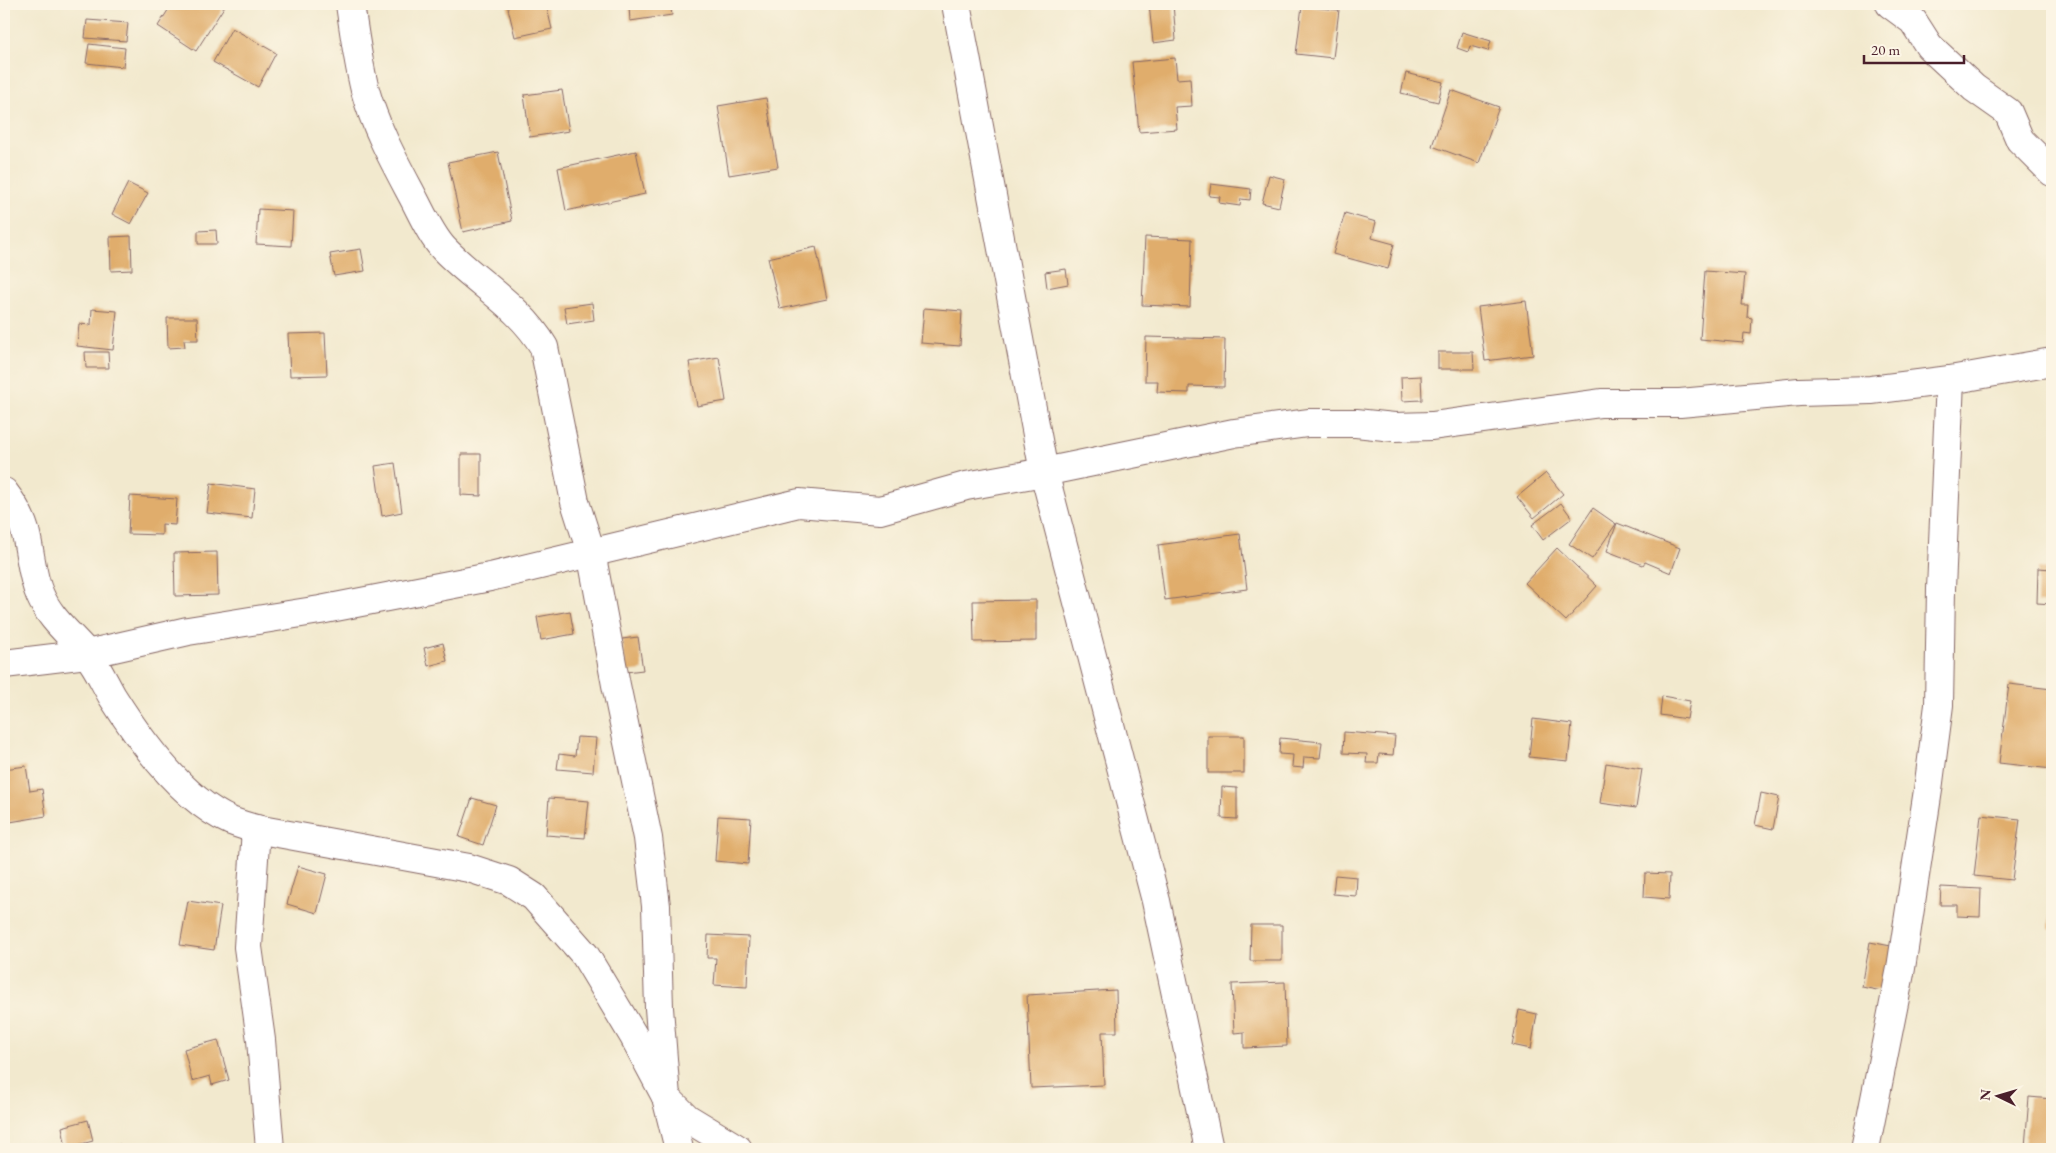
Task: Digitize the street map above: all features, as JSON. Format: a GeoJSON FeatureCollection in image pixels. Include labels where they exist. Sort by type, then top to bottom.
{"type":"FeatureCollection","features":[{"type":"Feature","properties":{"kind":"street"},"geometry":{"type":"LineString","coordinates":[[350,4],[365,91],[383,138],[428,226],[443,248],[480,282],[513,308],[534,330],[544,347],[575,502],[591,552],[648,838],[656,906],[659,1008],[666,1097],[680,1149]]}},
{"type":"Feature","properties":{"kind":"street"},"geometry":{"type":"LineString","coordinates":[[956,4],[1044,472],[1156,901],[1210,1149]]}},
{"type":"Feature","properties":{"kind":"street"},"geometry":{"type":"LineString","coordinates":[[1890,4],[1913,21],[1929,46],[1974,88],[2008,112],[2020,140],[2052,172]]}},
{"type":"Feature","properties":{"kind":"street"},"geometry":{"type":"LineString","coordinates":[[4,664],[87,654],[188,631],[320,610],[490,577],[799,503],[880,510],[966,486],[1234,433],[1308,423],[1356,422],[1394,427],[1432,426],[1601,403],[1680,403],[1799,392],[1870,390],[1950,380],[2052,362]]}},
{"type":"Feature","properties":{"kind":"street"},"geometry":{"type":"LineString","coordinates":[[1865,1149],[1901,968],[1939,706],[1941,589],[1950,380]]}},
{"type":"Feature","properties":{"kind":"street"},"geometry":{"type":"LineString","coordinates":[[4,492],[18,515],[27,537],[40,595],[53,618],[87,654],[118,705],[168,772],[203,804],[230,820],[256,829],[469,868],[509,881],[534,897],[585,955],[633,1035],[666,1097],[686,1118],[738,1149]]}},
{"type":"Feature","properties":{"kind":"street"},"geometry":{"type":"LineString","coordinates":[[256,829],[248,947],[261,1040],[270,1149]]}},
{"type":"Feature","properties":{"kind":"building"},"geometry":{"type":"Polygon","coordinates":[[[172,4],[226,4],[196,51],[158,26],[172,4]]]}},
{"type":"Feature","properties":{"kind":"building"},"geometry":{"type":"Polygon","coordinates":[[[507,4],[546,4],[552,29],[515,37],[507,4]]]}},
{"type":"Feature","properties":{"kind":"building"},"geometry":{"type":"Polygon","coordinates":[[[670,4],[672,15],[630,21],[629,7],[670,4]]]}},
{"type":"Feature","properties":{"kind":"building"},"geometry":{"type":"Polygon","coordinates":[[[1149,4],[1173,4],[1176,40],[1153,43],[1149,4]]]}},
{"type":"Feature","properties":{"kind":"building"},"geometry":{"type":"Polygon","coordinates":[[[1302,6],[1339,10],[1333,58],[1296,54],[1302,6]]]}},
{"type":"Feature","properties":{"kind":"building"},"geometry":{"type":"Polygon","coordinates":[[[87,20],[128,23],[126,41],[85,38],[87,20]]]}},
{"type":"Feature","properties":{"kind":"building"},"geometry":{"type":"Polygon","coordinates":[[[232,28],[276,53],[258,87],[213,62],[232,28]]]}},
{"type":"Feature","properties":{"kind":"building"},"geometry":{"type":"Polygon","coordinates":[[[1462,32],[1491,41],[1488,51],[1470,46],[1468,52],[1457,48],[1462,32]]]}},
{"type":"Feature","properties":{"kind":"building"},"geometry":{"type":"Polygon","coordinates":[[[89,44],[125,48],[123,67],[86,63],[89,44]]]}},
{"type":"Feature","properties":{"kind":"building"},"geometry":{"type":"Polygon","coordinates":[[[1175,58],[1177,79],[1190,78],[1192,106],[1175,107],[1177,129],[1139,132],[1132,62],[1175,58]]]}},
{"type":"Feature","properties":{"kind":"building"},"geometry":{"type":"Polygon","coordinates":[[[1406,73],[1443,82],[1438,102],[1401,93],[1406,73]]]}},
{"type":"Feature","properties":{"kind":"building"},"geometry":{"type":"Polygon","coordinates":[[[562,90],[569,131],[530,137],[524,95],[562,90]]]}},
{"type":"Feature","properties":{"kind":"building"},"geometry":{"type":"Polygon","coordinates":[[[1451,90],[1499,107],[1479,163],[1432,146],[1451,90]]]}},
{"type":"Feature","properties":{"kind":"building"},"geometry":{"type":"Polygon","coordinates":[[[766,98],[778,167],[729,175],[718,106],[766,98]]]}},
{"type":"Feature","properties":{"kind":"building"},"geometry":{"type":"Polygon","coordinates":[[[636,151],[645,194],[566,211],[558,168],[636,151]]]}},
{"type":"Feature","properties":{"kind":"building"},"geometry":{"type":"Polygon","coordinates":[[[498,152],[512,221],[463,232],[448,162],[498,152]]]}},
{"type":"Feature","properties":{"kind":"building"},"geometry":{"type":"Polygon","coordinates":[[[1269,175],[1285,179],[1279,207],[1262,203],[1269,175]]]}},
{"type":"Feature","properties":{"kind":"building"},"geometry":{"type":"Polygon","coordinates":[[[128,183],[148,193],[131,224],[112,214],[128,183]]]}},
{"type":"Feature","properties":{"kind":"building"},"geometry":{"type":"Polygon","coordinates":[[[1211,184],[1251,189],[1250,200],[1241,199],[1240,206],[1219,203],[1220,197],[1209,196],[1211,184]]]}},
{"type":"Feature","properties":{"kind":"building"},"geometry":{"type":"Polygon","coordinates":[[[258,209],[293,211],[291,246],[256,244],[258,209]]]}},
{"type":"Feature","properties":{"kind":"building"},"geometry":{"type":"Polygon","coordinates":[[[1345,213],[1376,222],[1372,238],[1394,244],[1388,269],[1333,254],[1345,213]]]}},
{"type":"Feature","properties":{"kind":"building"},"geometry":{"type":"Polygon","coordinates":[[[216,230],[217,244],[198,244],[198,231],[216,230]]]}},
{"type":"Feature","properties":{"kind":"building"},"geometry":{"type":"Polygon","coordinates":[[[131,236],[132,270],[111,271],[110,237],[131,236]]]}},
{"type":"Feature","properties":{"kind":"building"},"geometry":{"type":"Polygon","coordinates":[[[1145,237],[1192,239],[1190,307],[1142,305],[1145,237]]]}},
{"type":"Feature","properties":{"kind":"building"},"geometry":{"type":"Polygon","coordinates":[[[816,247],[827,299],[780,309],[768,258],[816,247]]]}},
{"type":"Feature","properties":{"kind":"building"},"geometry":{"type":"Polygon","coordinates":[[[361,249],[365,271],[334,276],[330,254],[361,249]]]}},
{"type":"Feature","properties":{"kind":"building"},"geometry":{"type":"Polygon","coordinates":[[[1066,269],[1068,284],[1047,288],[1045,272],[1066,269]]]}},
{"type":"Feature","properties":{"kind":"building"},"geometry":{"type":"Polygon","coordinates":[[[1705,271],[1745,274],[1742,305],[1748,305],[1747,317],[1752,318],[1751,334],[1744,333],[1743,343],[1700,339],[1705,271]]]}},
{"type":"Feature","properties":{"kind":"building"},"geometry":{"type":"Polygon","coordinates":[[[1526,301],[1533,355],[1485,361],[1478,307],[1526,301]]]}},
{"type":"Feature","properties":{"kind":"building"},"geometry":{"type":"Polygon","coordinates":[[[592,303],[594,320],[567,324],[564,307],[592,303]]]}},
{"type":"Feature","properties":{"kind":"building"},"geometry":{"type":"Polygon","coordinates":[[[924,308],[962,311],[960,346],[921,343],[924,308]]]}},
{"type":"Feature","properties":{"kind":"building"},"geometry":{"type":"Polygon","coordinates":[[[92,309],[117,311],[113,350],[77,346],[79,324],[91,325],[92,309]]]}},
{"type":"Feature","properties":{"kind":"building"},"geometry":{"type":"Polygon","coordinates":[[[167,318],[197,318],[198,340],[184,340],[185,347],[168,348],[167,318]]]}},
{"type":"Feature","properties":{"kind":"building"},"geometry":{"type":"Polygon","coordinates":[[[325,333],[327,375],[290,376],[288,334],[325,333]]]}},
{"type":"Feature","properties":{"kind":"building"},"geometry":{"type":"Polygon","coordinates":[[[1146,337],[1225,339],[1224,387],[1189,386],[1189,393],[1157,392],[1158,381],[1145,381],[1146,337]]]}},
{"type":"Feature","properties":{"kind":"building"},"geometry":{"type":"Polygon","coordinates":[[[85,352],[108,352],[109,368],[86,368],[85,352]]]}},
{"type":"Feature","properties":{"kind":"building"},"geometry":{"type":"Polygon","coordinates":[[[1438,352],[1473,352],[1474,369],[1438,369],[1438,352]]]}},
{"type":"Feature","properties":{"kind":"building"},"geometry":{"type":"Polygon","coordinates":[[[719,357],[726,401],[697,406],[689,362],[719,357]]]}},
{"type":"Feature","properties":{"kind":"building"},"geometry":{"type":"Polygon","coordinates":[[[1421,376],[1422,400],[1402,401],[1401,377],[1421,376]]]}},
{"type":"Feature","properties":{"kind":"building"},"geometry":{"type":"Polygon","coordinates":[[[461,454],[481,454],[481,496],[461,495],[461,454]]]}},
{"type":"Feature","properties":{"kind":"building"},"geometry":{"type":"Polygon","coordinates":[[[395,463],[402,512],[382,516],[375,466],[395,463]]]}},
{"type":"Feature","properties":{"kind":"building"},"geometry":{"type":"Polygon","coordinates":[[[1546,473],[1563,494],[1534,518],[1517,497],[1546,473]]]}},
{"type":"Feature","properties":{"kind":"building"},"geometry":{"type":"Polygon","coordinates":[[[211,483],[255,489],[252,518],[207,513],[211,483]]]}},
{"type":"Feature","properties":{"kind":"building"},"geometry":{"type":"Polygon","coordinates":[[[130,496],[177,499],[175,525],[162,524],[162,535],[128,534],[130,496]]]}},
{"type":"Feature","properties":{"kind":"building"},"geometry":{"type":"Polygon","coordinates":[[[1561,503],[1572,518],[1543,540],[1532,525],[1561,503]]]}},
{"type":"Feature","properties":{"kind":"building"},"geometry":{"type":"Polygon","coordinates":[[[1593,508],[1616,524],[1592,559],[1569,544],[1593,508]]]}},
{"type":"Feature","properties":{"kind":"building"},"geometry":{"type":"Polygon","coordinates":[[[1617,523],[1680,548],[1671,573],[1645,562],[1643,565],[1607,551],[1617,523]]]}},
{"type":"Feature","properties":{"kind":"building"},"geometry":{"type":"Polygon","coordinates":[[[1240,534],[1247,589],[1165,600],[1158,545],[1240,534]]]}},
{"type":"Feature","properties":{"kind":"building"},"geometry":{"type":"Polygon","coordinates":[[[1557,548],[1597,586],[1566,621],[1525,583],[1557,548]]]}},
{"type":"Feature","properties":{"kind":"building"},"geometry":{"type":"Polygon","coordinates":[[[217,552],[218,595],[175,596],[174,553],[217,552]]]}},
{"type":"Feature","properties":{"kind":"building"},"geometry":{"type":"Polygon","coordinates":[[[2038,568],[2052,569],[2052,604],[2037,603],[2038,568]]]}},
{"type":"Feature","properties":{"kind":"building"},"geometry":{"type":"Polygon","coordinates":[[[1036,600],[1036,641],[974,642],[973,601],[1036,600]]]}},
{"type":"Feature","properties":{"kind":"building"},"geometry":{"type":"Polygon","coordinates":[[[570,611],[574,634],[541,640],[537,617],[570,611]]]}},
{"type":"Feature","properties":{"kind":"building"},"geometry":{"type":"Polygon","coordinates":[[[638,637],[643,670],[626,672],[622,639],[638,637]]]}},
{"type":"Feature","properties":{"kind":"building"},"geometry":{"type":"Polygon","coordinates":[[[443,643],[447,661],[428,666],[424,648],[443,643]]]}},
{"type":"Feature","properties":{"kind":"building"},"geometry":{"type":"Polygon","coordinates":[[[2009,684],[2052,689],[2052,769],[1999,763],[2009,684]]]}},
{"type":"Feature","properties":{"kind":"building"},"geometry":{"type":"Polygon","coordinates":[[[1662,696],[1690,701],[1687,719],[1660,715],[1662,696]]]}},
{"type":"Feature","properties":{"kind":"building"},"geometry":{"type":"Polygon","coordinates":[[[1533,719],[1572,724],[1568,761],[1529,757],[1533,719]]]}},
{"type":"Feature","properties":{"kind":"building"},"geometry":{"type":"Polygon","coordinates":[[[1344,732],[1395,736],[1393,755],[1379,754],[1378,763],[1366,763],[1367,754],[1343,753],[1344,732]]]}},
{"type":"Feature","properties":{"kind":"building"},"geometry":{"type":"Polygon","coordinates":[[[1208,736],[1244,736],[1244,773],[1208,773],[1208,736]]]}},
{"type":"Feature","properties":{"kind":"building"},"geometry":{"type":"Polygon","coordinates":[[[577,737],[596,738],[593,772],[557,769],[559,754],[575,756],[577,737]]]}},
{"type":"Feature","properties":{"kind":"building"},"geometry":{"type":"Polygon","coordinates":[[[1280,738],[1322,742],[1320,758],[1304,757],[1303,768],[1292,767],[1293,755],[1279,754],[1280,738]]]}},
{"type":"Feature","properties":{"kind":"building"},"geometry":{"type":"Polygon","coordinates":[[[1606,763],[1642,769],[1636,808],[1600,803],[1606,763]]]}},
{"type":"Feature","properties":{"kind":"building"},"geometry":{"type":"Polygon","coordinates":[[[26,766],[30,791],[42,789],[46,816],[4,823],[4,769],[26,766]]]}},
{"type":"Feature","properties":{"kind":"building"},"geometry":{"type":"Polygon","coordinates":[[[1222,787],[1237,788],[1237,819],[1221,818],[1222,787]]]}},
{"type":"Feature","properties":{"kind":"building"},"geometry":{"type":"Polygon","coordinates":[[[1761,793],[1779,797],[1773,829],[1755,825],[1761,793]]]}},
{"type":"Feature","properties":{"kind":"building"},"geometry":{"type":"Polygon","coordinates":[[[472,798],[496,805],[483,845],[459,837],[472,798]]]}},
{"type":"Feature","properties":{"kind":"building"},"geometry":{"type":"Polygon","coordinates":[[[549,798],[589,801],[585,838],[546,835],[549,798]]]}},
{"type":"Feature","properties":{"kind":"building"},"geometry":{"type":"Polygon","coordinates":[[[1981,815],[2020,819],[2012,880],[1974,876],[1981,815]]]}},
{"type":"Feature","properties":{"kind":"building"},"geometry":{"type":"Polygon","coordinates":[[[718,816],[751,818],[748,864],[715,861],[718,816]]]}},
{"type":"Feature","properties":{"kind":"building"},"geometry":{"type":"Polygon","coordinates":[[[298,866],[327,874],[317,913],[287,904],[298,866]]]}},
{"type":"Feature","properties":{"kind":"building"},"geometry":{"type":"Polygon","coordinates":[[[1645,873],[1670,874],[1669,899],[1644,897],[1645,873]]]}},
{"type":"Feature","properties":{"kind":"building"},"geometry":{"type":"Polygon","coordinates":[[[1335,875],[1357,877],[1356,896],[1333,894],[1335,875]]]}},
{"type":"Feature","properties":{"kind":"building"},"geometry":{"type":"Polygon","coordinates":[[[1941,887],[1981,889],[1980,917],[1957,916],[1957,905],[1940,905],[1941,887]]]}},
{"type":"Feature","properties":{"kind":"building"},"geometry":{"type":"Polygon","coordinates":[[[188,901],[221,906],[214,950],[180,945],[188,901]]]}},
{"type":"Feature","properties":{"kind":"building"},"geometry":{"type":"Polygon","coordinates":[[[2050,909],[2052,909],[2052,930],[2049,929],[2050,909]]]}},
{"type":"Feature","properties":{"kind":"building"},"geometry":{"type":"Polygon","coordinates":[[[1251,925],[1282,925],[1282,961],[1250,961],[1251,925]]]}},
{"type":"Feature","properties":{"kind":"building"},"geometry":{"type":"Polygon","coordinates":[[[708,935],[749,937],[747,987],[714,985],[716,958],[707,958],[708,935]]]}},
{"type":"Feature","properties":{"kind":"building"},"geometry":{"type":"Polygon","coordinates":[[[1870,942],[1896,947],[1887,992],[1862,987],[1870,942]]]}},
{"type":"Feature","properties":{"kind":"building"},"geometry":{"type":"Polygon","coordinates":[[[1285,982],[1287,1046],[1244,1048],[1244,1032],[1234,1033],[1232,984],[1285,982]]]}},
{"type":"Feature","properties":{"kind":"building"},"geometry":{"type":"Polygon","coordinates":[[[1116,990],[1117,1032],[1102,1032],[1104,1085],[1031,1088],[1027,995],[1116,990]]]}},
{"type":"Feature","properties":{"kind":"building"},"geometry":{"type":"Polygon","coordinates":[[[1519,1010],[1537,1014],[1531,1049],[1512,1045],[1519,1010]]]}},
{"type":"Feature","properties":{"kind":"building"},"geometry":{"type":"Polygon","coordinates":[[[218,1040],[229,1080],[212,1085],[210,1076],[192,1081],[184,1049],[218,1040]]]}},
{"type":"Feature","properties":{"kind":"building"},"geometry":{"type":"Polygon","coordinates":[[[2029,1097],[2052,1099],[2052,1149],[2025,1147],[2029,1097]]]}},
{"type":"Feature","properties":{"kind":"building"},"geometry":{"type":"Polygon","coordinates":[[[88,1120],[93,1141],[66,1148],[62,1127],[88,1120]]]}},
{"type":"Feature","properties":{"kind":"building"},"geometry":{"type":"Polygon","coordinates":[[[120,1144],[122,1149],[106,1149],[120,1144]]]}}]}
